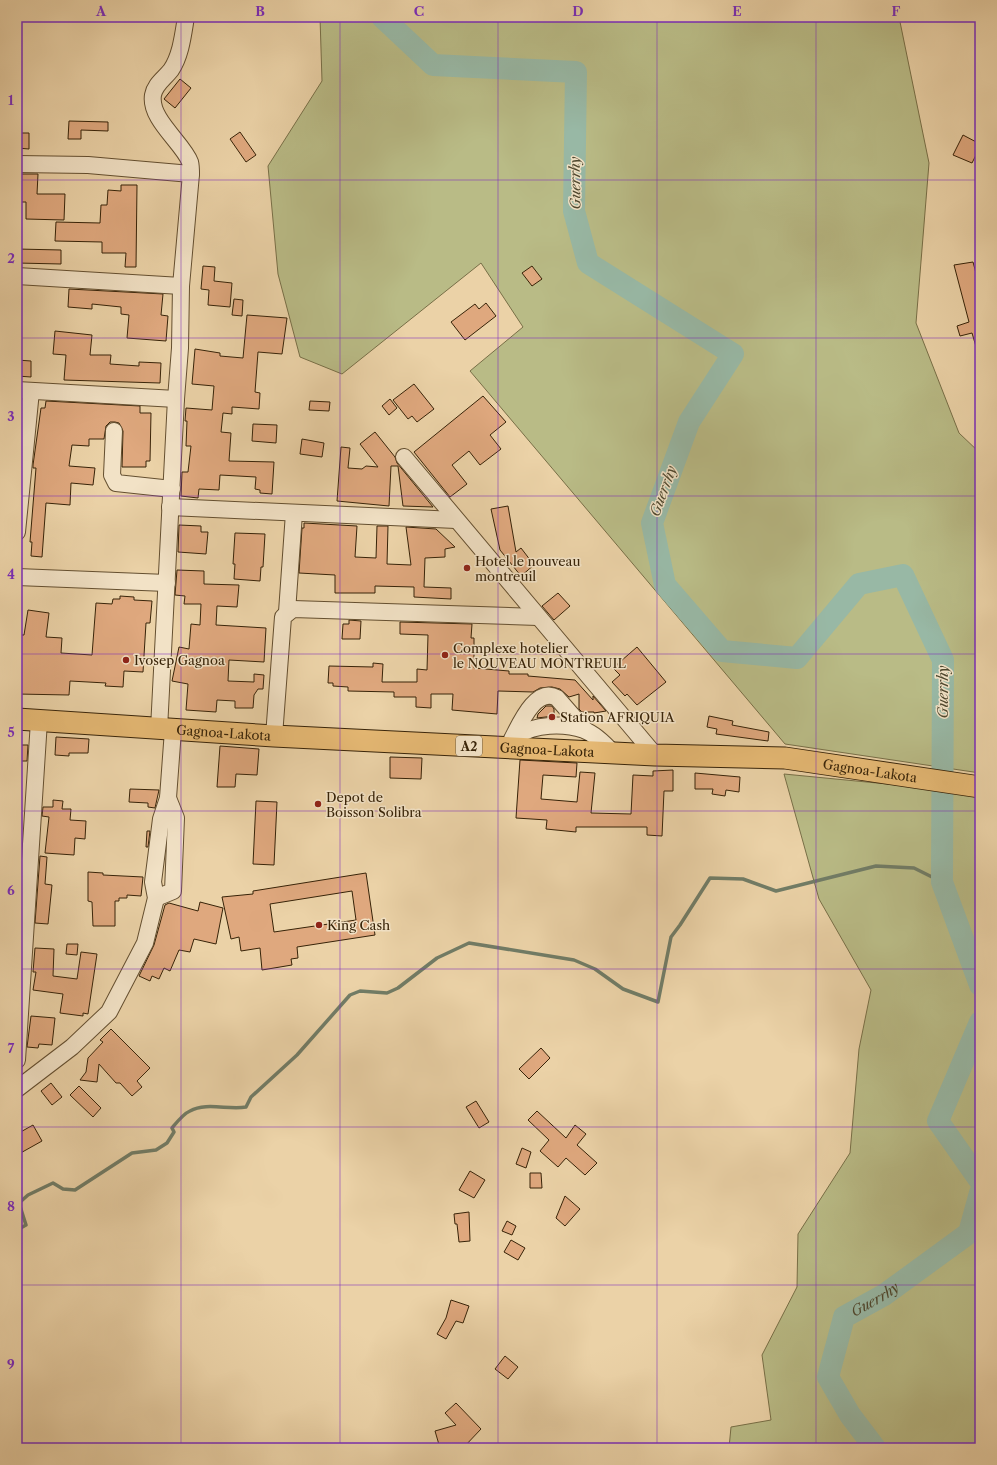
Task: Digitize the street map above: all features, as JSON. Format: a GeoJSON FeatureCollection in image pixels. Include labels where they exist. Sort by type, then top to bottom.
{"type":"FeatureCollection","features":[{"type":"Feature","properties":{"kind":"main road","name":"Gagnoa-Lakota"},"geometry":{"type":"LineString","coordinates":[[17,719],[274,736],[655,755],[785,758],[974,786]]}},
{"type":"Feature","properties":{"kind":"street"},"geometry":{"type":"LineString","coordinates":[[17,1089],[72,1047],[109,1012],[145,943],[156,898],[153,882],[160,827],[168,798],[166,729],[167,584],[170,507],[180,348],[181,286],[191,174],[190,162],[162,123],[154,104],[153,96],[157,84],[170,70],[179,53],[186,17]]}},
{"type":"Feature","properties":{"kind":"street"},"geometry":{"type":"LineString","coordinates":[[17,164],[88,165],[191,174]]}},
{"type":"Feature","properties":{"kind":"street"},"geometry":{"type":"LineString","coordinates":[[17,276],[181,286]]}},
{"type":"Feature","properties":{"kind":"street"},"geometry":{"type":"LineString","coordinates":[[17,532],[24,391],[176,399]]}},
{"type":"Feature","properties":{"kind":"street"},"geometry":{"type":"LineString","coordinates":[[114,431],[112,475],[116,483],[172,489]]}},
{"type":"Feature","properties":{"kind":"street"},"geometry":{"type":"LineString","coordinates":[[404,457],[655,755]]}},
{"type":"Feature","properties":{"kind":"street"},"geometry":{"type":"LineString","coordinates":[[170,507],[456,520]]}},
{"type":"Feature","properties":{"kind":"street"},"geometry":{"type":"LineString","coordinates":[[287,612],[294,513]]}},
{"type":"Feature","properties":{"kind":"street"},"geometry":{"type":"LineString","coordinates":[[17,577],[167,584]]}},
{"type":"Feature","properties":{"kind":"street"},"geometry":{"type":"LineString","coordinates":[[274,736],[283,617],[287,612],[293,609],[538,617]]}},
{"type":"Feature","properties":{"kind":"street"},"geometry":{"type":"LineString","coordinates":[[507,747],[535,703],[544,696],[552,695],[557,698],[584,730],[600,740],[613,753]]}},
{"type":"Feature","properties":{"kind":"street"},"geometry":{"type":"LineString","coordinates":[[17,1060],[39,721]]}},
{"type":"Feature","properties":{"kind":"street"},"geometry":{"type":"LineString","coordinates":[[507,747],[516,736],[540,727],[562,726],[584,730]]}},
{"type":"Feature","properties":{"kind":"green space"},"geometry":{"type":"Polygon","coordinates":[[[320,17],[899,17],[929,163],[916,323],[959,433],[980,453],[980,773],[785,744],[470,371],[523,327],[481,263],[342,374],[300,357],[278,274],[268,166],[322,81],[320,17]]]}},
{"type":"Feature","properties":{"kind":"green space"},"geometry":{"type":"Polygon","coordinates":[[[784,774],[980,793],[980,1448],[729,1448],[731,1427],[771,1420],[762,1355],[797,1287],[798,1234],[850,1153],[859,1049],[871,990],[819,899],[784,774]]]}},
{"type":"Feature","properties":{"kind":"building"},"geometry":{"type":"Polygon","coordinates":[[[180,79],[191,88],[175,108],[164,99],[180,79]]]}},
{"type":"Feature","properties":{"kind":"building"},"geometry":{"type":"Polygon","coordinates":[[[69,121],[108,122],[108,131],[81,130],[81,139],[68,139],[69,121]]]}},
{"type":"Feature","properties":{"kind":"building"},"geometry":{"type":"Polygon","coordinates":[[[240,132],[256,155],[246,162],[230,139],[240,132]]]}},
{"type":"Feature","properties":{"kind":"building"},"geometry":{"type":"Polygon","coordinates":[[[17,133],[29,133],[29,149],[17,148],[17,133]]]}},
{"type":"Feature","properties":{"kind":"building"},"geometry":{"type":"Polygon","coordinates":[[[963,135],[980,144],[972,163],[953,155],[963,135]]]}},
{"type":"Feature","properties":{"kind":"building"},"geometry":{"type":"Polygon","coordinates":[[[17,174],[38,174],[37,194],[65,194],[64,220],[26,219],[26,202],[20,202],[17,174]]]}},
{"type":"Feature","properties":{"kind":"building"},"geometry":{"type":"Polygon","coordinates":[[[121,185],[137,185],[136,267],[125,267],[126,253],[102,253],[102,242],[55,241],[56,222],[100,223],[101,205],[107,205],[108,190],[121,191],[121,185]]]}},
{"type":"Feature","properties":{"kind":"building"},"geometry":{"type":"Polygon","coordinates":[[[17,249],[61,250],[61,264],[17,263],[17,249]]]}},
{"type":"Feature","properties":{"kind":"building"},"geometry":{"type":"Polygon","coordinates":[[[973,262],[980,288],[980,350],[977,350],[972,333],[960,336],[957,326],[969,322],[954,265],[973,262]]]}},
{"type":"Feature","properties":{"kind":"building"},"geometry":{"type":"Polygon","coordinates":[[[203,266],[215,267],[214,281],[232,283],[230,307],[208,305],[209,290],[201,289],[203,266]]]}},
{"type":"Feature","properties":{"kind":"building"},"geometry":{"type":"Polygon","coordinates":[[[532,266],[542,279],[532,286],[522,273],[532,266]]]}},
{"type":"Feature","properties":{"kind":"building"},"geometry":{"type":"Polygon","coordinates":[[[69,289],[163,294],[161,315],[168,316],[166,341],[127,338],[129,315],[121,314],[121,307],[92,304],[92,309],[68,307],[69,289]]]}},
{"type":"Feature","properties":{"kind":"building"},"geometry":{"type":"Polygon","coordinates":[[[234,299],[243,300],[242,316],[232,315],[234,299]]]}},
{"type":"Feature","properties":{"kind":"building"},"geometry":{"type":"Polygon","coordinates":[[[486,303],[496,316],[465,340],[451,322],[475,304],[479,309],[486,303]]]}},
{"type":"Feature","properties":{"kind":"building"},"geometry":{"type":"Polygon","coordinates":[[[247,315],[287,318],[282,354],[258,352],[255,392],[260,393],[259,409],[232,407],[232,414],[223,413],[221,432],[231,433],[229,461],[274,462],[272,494],[260,493],[260,490],[255,489],[256,477],[220,475],[219,490],[199,489],[198,498],[181,496],[182,472],[188,472],[191,446],[186,446],[186,408],[212,410],[214,386],[192,384],[195,349],[220,353],[220,356],[243,358],[247,315]]]}},
{"type":"Feature","properties":{"kind":"building"},"geometry":{"type":"Polygon","coordinates":[[[55,331],[92,335],[90,355],[111,355],[110,364],[139,366],[139,362],[161,363],[160,383],[64,380],[66,355],[53,354],[55,331]]]}},
{"type":"Feature","properties":{"kind":"building"},"geometry":{"type":"Polygon","coordinates":[[[17,360],[31,361],[31,377],[17,376],[17,360]]]}},
{"type":"Feature","properties":{"kind":"building"},"geometry":{"type":"Polygon","coordinates":[[[414,384],[434,409],[417,422],[412,416],[408,419],[393,400],[414,384]]]}},
{"type":"Feature","properties":{"kind":"building"},"geometry":{"type":"Polygon","coordinates":[[[483,396],[506,422],[490,435],[501,449],[480,465],[469,451],[452,465],[467,484],[450,497],[414,452],[483,396]]]}},
{"type":"Feature","properties":{"kind":"building"},"geometry":{"type":"Polygon","coordinates":[[[390,399],[397,408],[389,415],[382,406],[390,399]]]}},
{"type":"Feature","properties":{"kind":"building"},"geometry":{"type":"Polygon","coordinates":[[[46,401],[140,406],[140,413],[151,413],[150,461],[146,461],[146,467],[122,467],[123,431],[119,423],[115,422],[110,422],[106,426],[104,439],[89,439],[89,446],[72,445],[69,466],[95,468],[93,485],[71,483],[70,505],[46,503],[42,557],[31,556],[32,542],[30,542],[36,468],[33,468],[33,465],[41,408],[45,408],[46,401]]]}},
{"type":"Feature","properties":{"kind":"building"},"geometry":{"type":"Polygon","coordinates":[[[310,401],[330,402],[329,411],[309,410],[310,401]]]}},
{"type":"Feature","properties":{"kind":"building"},"geometry":{"type":"Polygon","coordinates":[[[253,424],[277,425],[276,443],[252,441],[253,424]]]}},
{"type":"Feature","properties":{"kind":"building"},"geometry":{"type":"Polygon","coordinates":[[[375,432],[395,457],[397,463],[433,507],[403,506],[398,466],[391,466],[389,506],[337,501],[341,447],[350,448],[348,468],[362,469],[366,466],[378,467],[360,444],[375,432]]]}},
{"type":"Feature","properties":{"kind":"building"},"geometry":{"type":"Polygon","coordinates":[[[302,439],[324,443],[322,457],[300,454],[302,439]]]}},
{"type":"Feature","properties":{"kind":"building"},"geometry":{"type":"Polygon","coordinates":[[[508,506],[516,552],[521,548],[534,565],[521,576],[500,550],[491,509],[508,506]]]}},
{"type":"Feature","properties":{"kind":"building"},"geometry":{"type":"Polygon","coordinates":[[[304,523],[357,526],[355,557],[376,558],[377,526],[388,526],[387,564],[411,565],[406,527],[436,529],[455,547],[445,549],[445,557],[425,558],[424,587],[451,588],[451,599],[414,597],[414,587],[375,586],[375,593],[335,593],[335,575],[299,573],[302,528],[304,528],[304,523]]]}},
{"type":"Feature","properties":{"kind":"building"},"geometry":{"type":"Polygon","coordinates":[[[179,525],[201,526],[201,532],[208,532],[206,554],[178,552],[179,525]]]}},
{"type":"Feature","properties":{"kind":"building"},"geometry":{"type":"Polygon","coordinates":[[[235,533],[265,534],[263,567],[261,567],[260,581],[234,579],[235,564],[233,564],[235,533]]]}},
{"type":"Feature","properties":{"kind":"building"},"geometry":{"type":"Polygon","coordinates":[[[177,570],[204,571],[204,584],[239,585],[237,607],[217,606],[216,625],[266,628],[264,662],[229,660],[228,681],[254,682],[254,674],[264,675],[263,689],[258,689],[254,695],[253,708],[235,708],[235,701],[217,700],[216,712],[186,710],[188,684],[172,681],[179,647],[189,649],[191,624],[200,625],[201,604],[184,604],[185,596],[175,595],[177,570]]]}},
{"type":"Feature","properties":{"kind":"building"},"geometry":{"type":"Polygon","coordinates":[[[558,593],[570,606],[554,620],[542,606],[558,593]]]}},
{"type":"Feature","properties":{"kind":"building"},"geometry":{"type":"Polygon","coordinates":[[[120,596],[134,597],[134,600],[152,601],[150,623],[146,623],[143,672],[124,671],[123,687],[105,686],[106,683],[70,681],[69,695],[17,694],[17,644],[21,644],[21,635],[24,635],[28,610],[49,613],[46,637],[62,638],[61,653],[92,655],[96,603],[112,604],[113,599],[120,599],[120,596]]]}},
{"type":"Feature","properties":{"kind":"building"},"geometry":{"type":"Polygon","coordinates":[[[349,620],[361,621],[360,639],[342,639],[343,624],[349,624],[349,620]]]}},
{"type":"Feature","properties":{"kind":"building"},"geometry":{"type":"Polygon","coordinates":[[[400,622],[472,624],[471,638],[474,638],[474,668],[509,671],[509,674],[528,674],[528,676],[575,680],[593,700],[593,696],[606,711],[594,713],[582,712],[579,709],[579,694],[569,697],[560,689],[552,687],[540,688],[533,692],[498,691],[497,714],[452,710],[453,694],[431,694],[431,708],[416,707],[416,697],[394,697],[394,692],[348,691],[348,687],[333,686],[333,683],[328,683],[329,666],[373,667],[373,663],[383,664],[382,682],[417,682],[417,669],[427,670],[428,635],[400,634],[400,622]]]}},
{"type":"Feature","properties":{"kind":"building"},"geometry":{"type":"Polygon","coordinates":[[[637,647],[666,682],[637,705],[627,694],[625,696],[612,682],[620,675],[613,668],[637,647]]]}},
{"type":"Feature","properties":{"kind":"building"},"geometry":{"type":"Polygon","coordinates":[[[546,706],[552,706],[554,709],[554,716],[537,718],[538,714],[546,706]]]}},
{"type":"Feature","properties":{"kind":"building"},"geometry":{"type":"Polygon","coordinates":[[[709,716],[733,721],[732,725],[769,732],[768,741],[716,734],[717,729],[707,727],[709,716]]]}},
{"type":"Feature","properties":{"kind":"building"},"geometry":{"type":"Polygon","coordinates":[[[56,737],[89,739],[88,753],[69,753],[69,756],[55,755],[56,737]]]}},
{"type":"Feature","properties":{"kind":"building"},"geometry":{"type":"Polygon","coordinates":[[[18,745],[28,745],[27,761],[18,761],[18,745]]]}},
{"type":"Feature","properties":{"kind":"building"},"geometry":{"type":"Polygon","coordinates":[[[220,746],[259,749],[257,775],[236,774],[235,787],[217,787],[220,746]]]}},
{"type":"Feature","properties":{"kind":"building"},"geometry":{"type":"Polygon","coordinates":[[[390,757],[422,758],[421,779],[390,778],[390,757]]]}},
{"type":"Feature","properties":{"kind":"building"},"geometry":{"type":"Polygon","coordinates":[[[520,760],[577,763],[576,777],[543,775],[541,799],[577,802],[580,772],[595,773],[591,813],[631,814],[633,775],[653,776],[653,771],[673,770],[673,791],[664,791],[662,836],[647,835],[647,827],[576,827],[576,832],[546,829],[547,820],[516,818],[520,760]]]}},
{"type":"Feature","properties":{"kind":"building"},"geometry":{"type":"Polygon","coordinates":[[[695,773],[740,777],[739,792],[726,790],[725,796],[712,794],[713,789],[695,789],[695,773]]]}},
{"type":"Feature","properties":{"kind":"building"},"geometry":{"type":"Polygon","coordinates":[[[130,789],[159,790],[155,808],[148,807],[148,803],[129,802],[130,789]]]}},
{"type":"Feature","properties":{"kind":"building"},"geometry":{"type":"Polygon","coordinates":[[[53,800],[63,801],[62,809],[71,809],[70,820],[86,821],[85,839],[75,838],[74,855],[45,853],[49,817],[42,816],[43,807],[53,807],[53,800]]]}},
{"type":"Feature","properties":{"kind":"building"},"geometry":{"type":"Polygon","coordinates":[[[256,801],[277,802],[274,865],[253,864],[256,801]]]}},
{"type":"Feature","properties":{"kind":"building"},"geometry":{"type":"Polygon","coordinates":[[[147,831],[150,831],[148,847],[146,847],[147,831]]]}},
{"type":"Feature","properties":{"kind":"building"},"geometry":{"type":"Polygon","coordinates":[[[40,856],[47,857],[45,884],[52,885],[48,924],[35,923],[40,856]]]}},
{"type":"Feature","properties":{"kind":"building"},"geometry":{"type":"Polygon","coordinates":[[[88,872],[103,873],[103,875],[143,877],[141,896],[127,895],[127,898],[119,898],[119,901],[115,901],[115,926],[93,926],[92,902],[88,901],[88,872]]]}},
{"type":"Feature","properties":{"kind":"building"},"geometry":{"type":"Polygon","coordinates":[[[366,873],[375,935],[297,947],[298,958],[291,959],[292,965],[262,970],[260,948],[241,951],[239,937],[231,939],[222,897],[253,894],[253,891],[366,873]],[[352,891],[270,904],[274,932],[356,920],[352,891]]]}},
{"type":"Feature","properties":{"kind":"building"},"geometry":{"type":"Polygon","coordinates":[[[200,902],[223,908],[216,944],[194,939],[190,952],[179,950],[170,971],[164,968],[159,979],[152,976],[150,981],[139,976],[154,945],[165,905],[169,903],[198,911],[200,902]]]}},
{"type":"Feature","properties":{"kind":"building"},"geometry":{"type":"Polygon","coordinates":[[[67,944],[78,944],[77,955],[66,954],[67,944]]]}},
{"type":"Feature","properties":{"kind":"building"},"geometry":{"type":"Polygon","coordinates":[[[35,948],[54,949],[53,976],[77,979],[81,952],[97,954],[88,1014],[83,1013],[83,1016],[60,1013],[63,994],[33,990],[36,972],[33,972],[35,948]]]}},
{"type":"Feature","properties":{"kind":"building"},"geometry":{"type":"Polygon","coordinates":[[[31,1016],[55,1018],[52,1045],[39,1044],[38,1048],[27,1047],[31,1016]]]}},
{"type":"Feature","properties":{"kind":"building"},"geometry":{"type":"Polygon","coordinates":[[[111,1029],[150,1068],[137,1081],[142,1087],[132,1096],[120,1083],[116,1083],[99,1064],[97,1082],[80,1080],[86,1072],[88,1058],[103,1042],[100,1040],[111,1029]]]}},
{"type":"Feature","properties":{"kind":"building"},"geometry":{"type":"Polygon","coordinates":[[[541,1048],[550,1058],[529,1079],[519,1069],[541,1048]]]}},
{"type":"Feature","properties":{"kind":"building"},"geometry":{"type":"Polygon","coordinates":[[[51,1083],[62,1097],[52,1105],[41,1091],[51,1083]]]}},
{"type":"Feature","properties":{"kind":"building"},"geometry":{"type":"Polygon","coordinates":[[[79,1086],[101,1108],[93,1117],[70,1095],[79,1086]]]}},
{"type":"Feature","properties":{"kind":"building"},"geometry":{"type":"Polygon","coordinates":[[[476,1101],[489,1122],[479,1128],[466,1107],[476,1101]]]}},
{"type":"Feature","properties":{"kind":"building"},"geometry":{"type":"Polygon","coordinates":[[[537,1111],[566,1138],[575,1125],[586,1134],[577,1145],[597,1163],[585,1175],[566,1158],[558,1167],[540,1151],[549,1140],[528,1120],[537,1111]]]}},
{"type":"Feature","properties":{"kind":"building"},"geometry":{"type":"Polygon","coordinates":[[[33,1125],[42,1141],[17,1155],[17,1134],[33,1125]]]}},
{"type":"Feature","properties":{"kind":"building"},"geometry":{"type":"Polygon","coordinates":[[[522,1148],[531,1152],[526,1168],[516,1164],[522,1148]]]}},
{"type":"Feature","properties":{"kind":"building"},"geometry":{"type":"Polygon","coordinates":[[[470,1171],[485,1180],[474,1198],[459,1190],[470,1171]]]}},
{"type":"Feature","properties":{"kind":"building"},"geometry":{"type":"Polygon","coordinates":[[[530,1173],[541,1173],[542,1188],[530,1188],[530,1173]]]}},
{"type":"Feature","properties":{"kind":"building"},"geometry":{"type":"Polygon","coordinates":[[[565,1196],[580,1209],[565,1226],[556,1218],[565,1196]]]}},
{"type":"Feature","properties":{"kind":"building"},"geometry":{"type":"Polygon","coordinates":[[[469,1212],[470,1241],[459,1242],[454,1214],[469,1212]]]}},
{"type":"Feature","properties":{"kind":"building"},"geometry":{"type":"Polygon","coordinates":[[[507,1221],[516,1226],[512,1235],[502,1231],[507,1221]]]}},
{"type":"Feature","properties":{"kind":"building"},"geometry":{"type":"Polygon","coordinates":[[[511,1240],[525,1248],[518,1260],[504,1252],[511,1240]]]}},
{"type":"Feature","properties":{"kind":"building"},"geometry":{"type":"Polygon","coordinates":[[[451,1300],[469,1306],[463,1323],[456,1321],[446,1339],[437,1334],[446,1318],[451,1300]]]}},
{"type":"Feature","properties":{"kind":"building"},"geometry":{"type":"Polygon","coordinates":[[[505,1356],[518,1367],[508,1379],[495,1369],[505,1356]]]}},
{"type":"Feature","properties":{"kind":"building"},"geometry":{"type":"Polygon","coordinates":[[[456,1403],[481,1429],[463,1448],[440,1448],[435,1431],[456,1425],[445,1413],[456,1403]]]}},
{"type":"Feature","properties":{"kind":"waterway","name":"Guerrhy"},"geometry":{"type":"LineString","coordinates":[[382,17],[433,65],[576,72],[574,211],[588,263],[733,354],[689,422],[652,523],[665,585],[722,651],[797,658],[859,584],[903,575],[943,660],[942,882],[980,985]]}},
{"type":"Feature","properties":{"kind":"waterway"},"geometry":{"type":"LineString","coordinates":[[17,1230],[26,1225],[19,1203],[28,1195],[53,1183],[63,1189],[75,1190],[132,1153],[156,1150],[167,1143],[174,1132],[172,1128],[180,1118],[187,1112],[196,1108],[246,1107],[251,1097],[297,1055],[350,995],[360,991],[387,993],[398,988],[437,958],[469,943],[574,960],[595,969],[623,989],[658,1002],[671,937],[710,878],[743,879],[776,891],[876,866],[914,868],[942,882]]}},
{"type":"Feature","properties":{"kind":"waterway","name":"Guerrhy"},"geometry":{"type":"LineString","coordinates":[[980,1022],[938,1121],[980,1181]]}},
{"type":"Feature","properties":{"kind":"waterway","name":"Guerrhy"},"geometry":{"type":"LineString","coordinates":[[875,1448],[850,1415],[828,1377],[844,1317],[884,1295],[969,1233],[980,1193]]}},
{"type":"Feature","properties":{"kind":"place","name":"Hotel le nouveau montreuil"},"geometry":{"type":"Point","coordinates":[467,568]}},
{"type":"Feature","properties":{"kind":"place","name":"Complexe hotelier le NOUVEAU MONTREUIL"},"geometry":{"type":"Point","coordinates":[445,655]}},
{"type":"Feature","properties":{"kind":"place","name":"Ivosep Gagnoa"},"geometry":{"type":"Point","coordinates":[126,660]}},
{"type":"Feature","properties":{"kind":"place","name":"Station AFRIQUIA"},"geometry":{"type":"Point","coordinates":[552,717]}},
{"type":"Feature","properties":{"kind":"place","name":"Depot de Boisson Solibra"},"geometry":{"type":"Point","coordinates":[318,804]}},
{"type":"Feature","properties":{"kind":"place","name":"King Cash"},"geometry":{"type":"Point","coordinates":[319,925]}}]}
